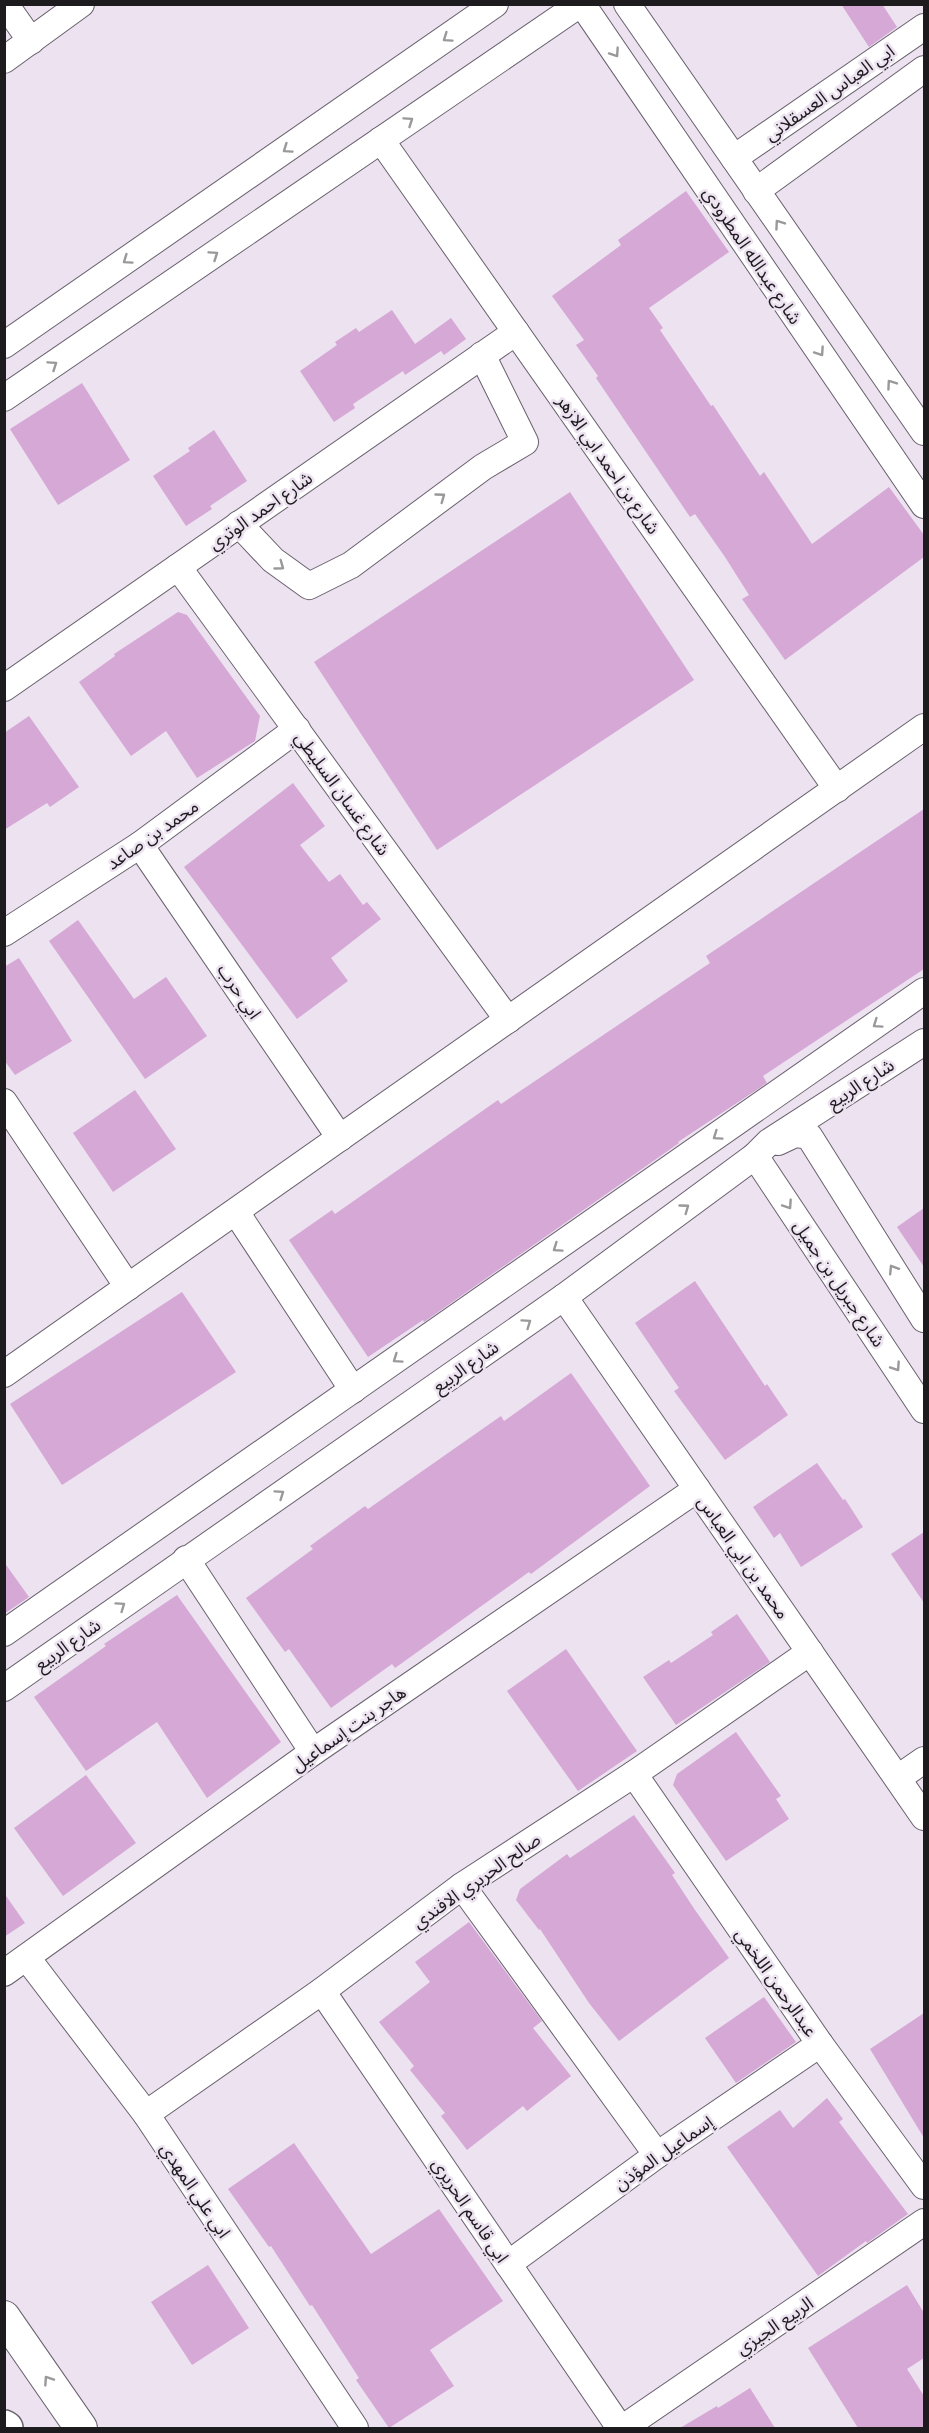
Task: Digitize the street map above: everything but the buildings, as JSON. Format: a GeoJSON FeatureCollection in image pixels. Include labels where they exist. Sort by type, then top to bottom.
{"type":"FeatureCollection","features":[{"type":"Feature","properties":{"kind":"main road"},"geometry":{"type":"LineString","coordinates":[[4,2317],[81,2428]]}},
{"type":"Feature","properties":{"kind":"street"},"geometry":{"type":"LineString","coordinates":[[5,4],[31,41]]}},
{"type":"Feature","properties":{"kind":"street"},"geometry":{"type":"LineString","coordinates":[[4,60],[81,4]]}},
{"type":"Feature","properties":{"kind":"street"},"geometry":{"type":"LineString","coordinates":[[4,345],[495,4]]}},
{"type":"Feature","properties":{"kind":"street"},"geometry":{"type":"LineString","coordinates":[[4,398],[581,4]]}},
{"type":"Feature","properties":{"kind":"street","name":"شارع عبدالله المطرودي"},"geometry":{"type":"LineString","coordinates":[[581,4],[924,505]]}},
{"type":"Feature","properties":{"kind":"street"},"geometry":{"type":"LineString","coordinates":[[627,4],[924,432]]}},
{"type":"Feature","properties":{"kind":"street","name":"ابي العباس العسقلاني"},"geometry":{"type":"LineString","coordinates":[[734,158],[924,27]]}},
{"type":"Feature","properties":{"kind":"street","name":"ابي العباس العسقلاني"},"geometry":{"type":"LineString","coordinates":[[756,191],[924,69]]}},
{"type":"Feature","properties":{"kind":"street","name":"شارع بن احمد ابي الازهر"},"geometry":{"type":"LineString","coordinates":[[381,140],[837,789]]}},
{"type":"Feature","properties":{"kind":"street","name":"شارع احمد الوتري"},"geometry":{"type":"LineString","coordinates":[[4,688],[516,332]]}},
{"type":"Feature","properties":{"kind":"street"},"geometry":{"type":"LineString","coordinates":[[239,524],[273,560],[309,586],[351,565],[483,467],[525,442],[482,355]]}},
{"type":"Feature","properties":{"kind":"street","name":"شارع غسان السليطي"},"geometry":{"type":"LineString","coordinates":[[178,567],[508,1020]]}},
{"type":"Feature","properties":{"kind":"street"},"geometry":{"type":"LineString","coordinates":[[4,1374],[924,727]]}},
{"type":"Feature","properties":{"kind":"street","name":"محمد بن صاعد"},"geometry":{"type":"LineString","coordinates":[[4,933],[140,845],[297,729]]}},
{"type":"Feature","properties":{"kind":"street","name":"ابي حرب"},"geometry":{"type":"LineString","coordinates":[[140,845],[340,1138]]}},
{"type":"Feature","properties":{"kind":"street","name":"شارع الربيع"},"geometry":{"type":"LineString","coordinates":[[4,1633],[924,991]]}},
{"type":"Feature","properties":{"kind":"street","name":"شارع الربيع"},"geometry":{"type":"LineString","coordinates":[[4,1688],[186,1559],[760,1163],[769,1142],[924,1042]]}},
{"type":"Feature","properties":{"kind":"street"},"geometry":{"type":"LineString","coordinates":[[8,1117],[128,1287]]}},
{"type":"Feature","properties":{"kind":"street"},"geometry":{"type":"LineString","coordinates":[[760,1163],[782,1139],[795,1134],[809,1136],[924,1319]]}},
{"type":"Feature","properties":{"kind":"street","name":"شارع جبريل بن جميل"},"geometry":{"type":"LineString","coordinates":[[760,1163],[924,1410]]}},
{"type":"Feature","properties":{"kind":"street"},"geometry":{"type":"LineString","coordinates":[[236,1212],[353,1390]]}},
{"type":"Feature","properties":{"kind":"street","name":"محمد بن ابي العباس"},"geometry":{"type":"LineString","coordinates":[[564,1297],[924,1817]]}},
{"type":"Feature","properties":{"kind":"street","name":"هاجر بنت إسماعيل"},"geometry":{"type":"LineString","coordinates":[[4,1973],[313,1752],[697,1489]]}},
{"type":"Feature","properties":{"kind":"street"},"geometry":{"type":"LineString","coordinates":[[186,1559],[313,1752]]}},
{"type":"Feature","properties":{"kind":"street","name":"صالح الحريري الافندي"},"geometry":{"type":"LineString","coordinates":[[146,2114],[322,1991],[462,1886],[634,1774],[810,1652]]}},
{"type":"Feature","properties":{"kind":"street"},"geometry":{"type":"LineString","coordinates":[[898,1778],[924,1760]]}},
{"type":"Feature","properties":{"kind":"street","name":"عبدالرحمن اللخمي"},"geometry":{"type":"LineString","coordinates":[[634,1774],[820,2044],[924,2186]]}},
{"type":"Feature","properties":{"kind":"street"},"geometry":{"type":"LineString","coordinates":[[462,1886],[657,2155]]}},
{"type":"Feature","properties":{"kind":"street","name":"ابي علي المهدي"},"geometry":{"type":"LineString","coordinates":[[27,1958],[146,2114],[355,2428]]}},
{"type":"Feature","properties":{"kind":"street","name":"ابي قاسم الحريري"},"geometry":{"type":"LineString","coordinates":[[322,1991],[622,2428]]}},
{"type":"Feature","properties":{"kind":"street","name":"إسماعيل المؤذن"},"geometry":{"type":"LineString","coordinates":[[508,2264],[657,2155],[820,2044]]}},
{"type":"Feature","properties":{"kind":"street","name":"الربيع الجيزي"},"geometry":{"type":"LineString","coordinates":[[622,2428],[924,2222]]}}]}
